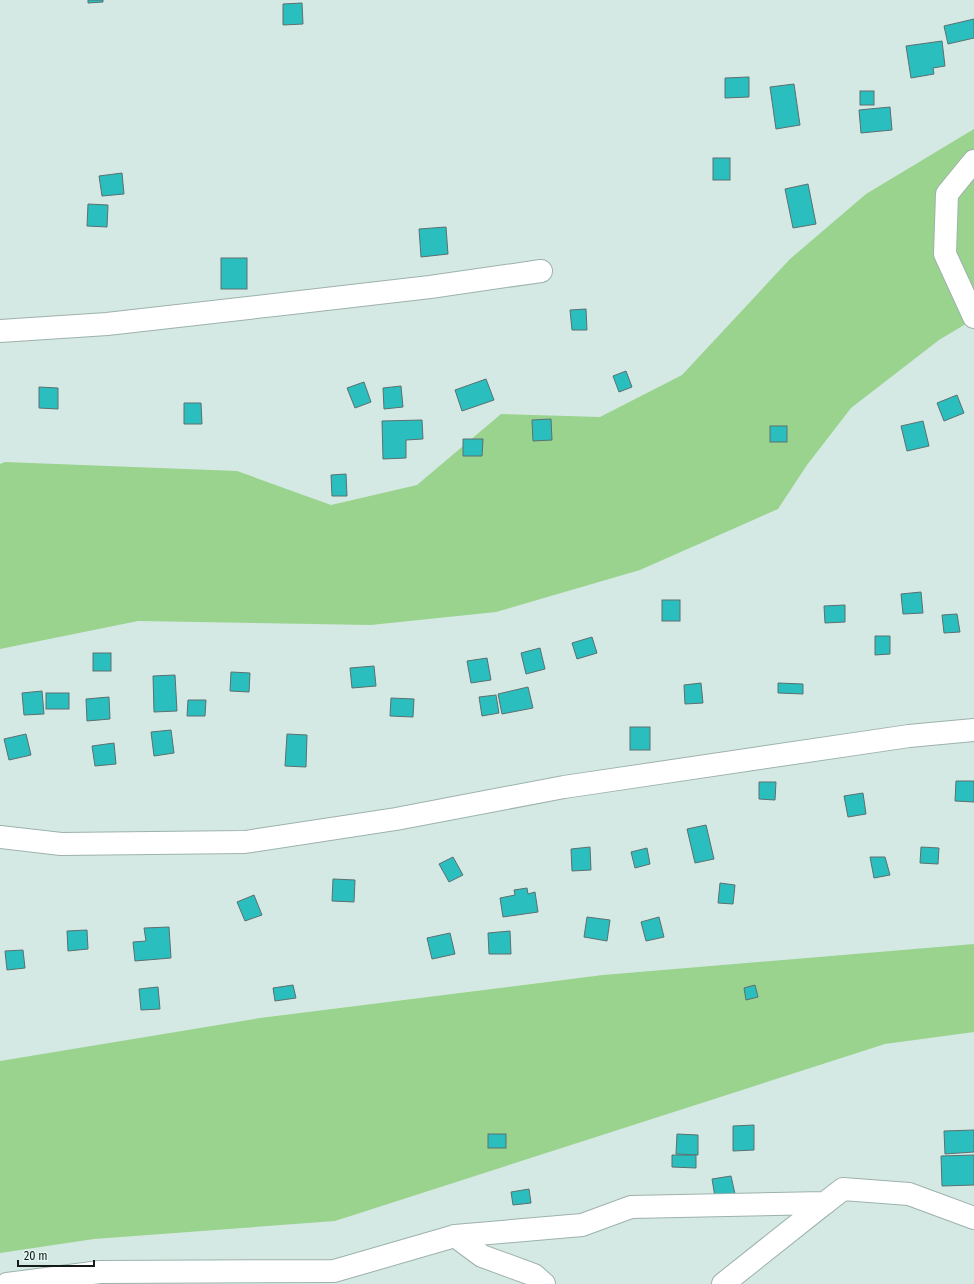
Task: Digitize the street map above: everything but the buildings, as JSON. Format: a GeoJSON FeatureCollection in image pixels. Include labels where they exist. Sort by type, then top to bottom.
{"type":"FeatureCollection","features":[{"type":"Feature","properties":{"kind":"street"},"geometry":{"type":"LineString","coordinates":[[974,161],[947,194],[945,254],[974,317]]}},
{"type":"Feature","properties":{"kind":"street"},"geometry":{"type":"LineString","coordinates":[[0,331],[107,324],[430,287],[541,271]]}},
{"type":"Feature","properties":{"kind":"street"},"geometry":{"type":"LineString","coordinates":[[0,837],[61,844],[245,842],[396,819],[564,786],[909,736],[974,730]]}},
{"type":"Feature","properties":{"kind":"street"},"geometry":{"type":"LineString","coordinates":[[723,1284],[843,1189],[909,1194],[974,1219]]}},
{"type":"Feature","properties":{"kind":"street"},"geometry":{"type":"LineString","coordinates":[[7,1284],[99,1278],[334,1271],[455,1236],[582,1226],[631,1207],[825,1203]]}},
{"type":"Feature","properties":{"kind":"street"},"geometry":{"type":"LineString","coordinates":[[455,1236],[482,1256],[534,1275],[544,1284]]}},
{"type":"Feature","properties":{"kind":"green space"},"geometry":{"type":"Polygon","coordinates":[[[974,129],[974,319],[939,340],[851,408],[807,465],[778,509],[640,570],[496,612],[371,625],[138,621],[0,649],[0,464],[5,462],[237,471],[331,505],[417,485],[501,414],[600,417],[682,375],[790,259],[866,194],[974,129]]]}},
{"type":"Feature","properties":{"kind":"green space"},"geometry":{"type":"Polygon","coordinates":[[[974,944],[974,1032],[885,1044],[335,1221],[94,1239],[0,1253],[0,1061],[260,1018],[603,975],[974,944]]]}}]}
